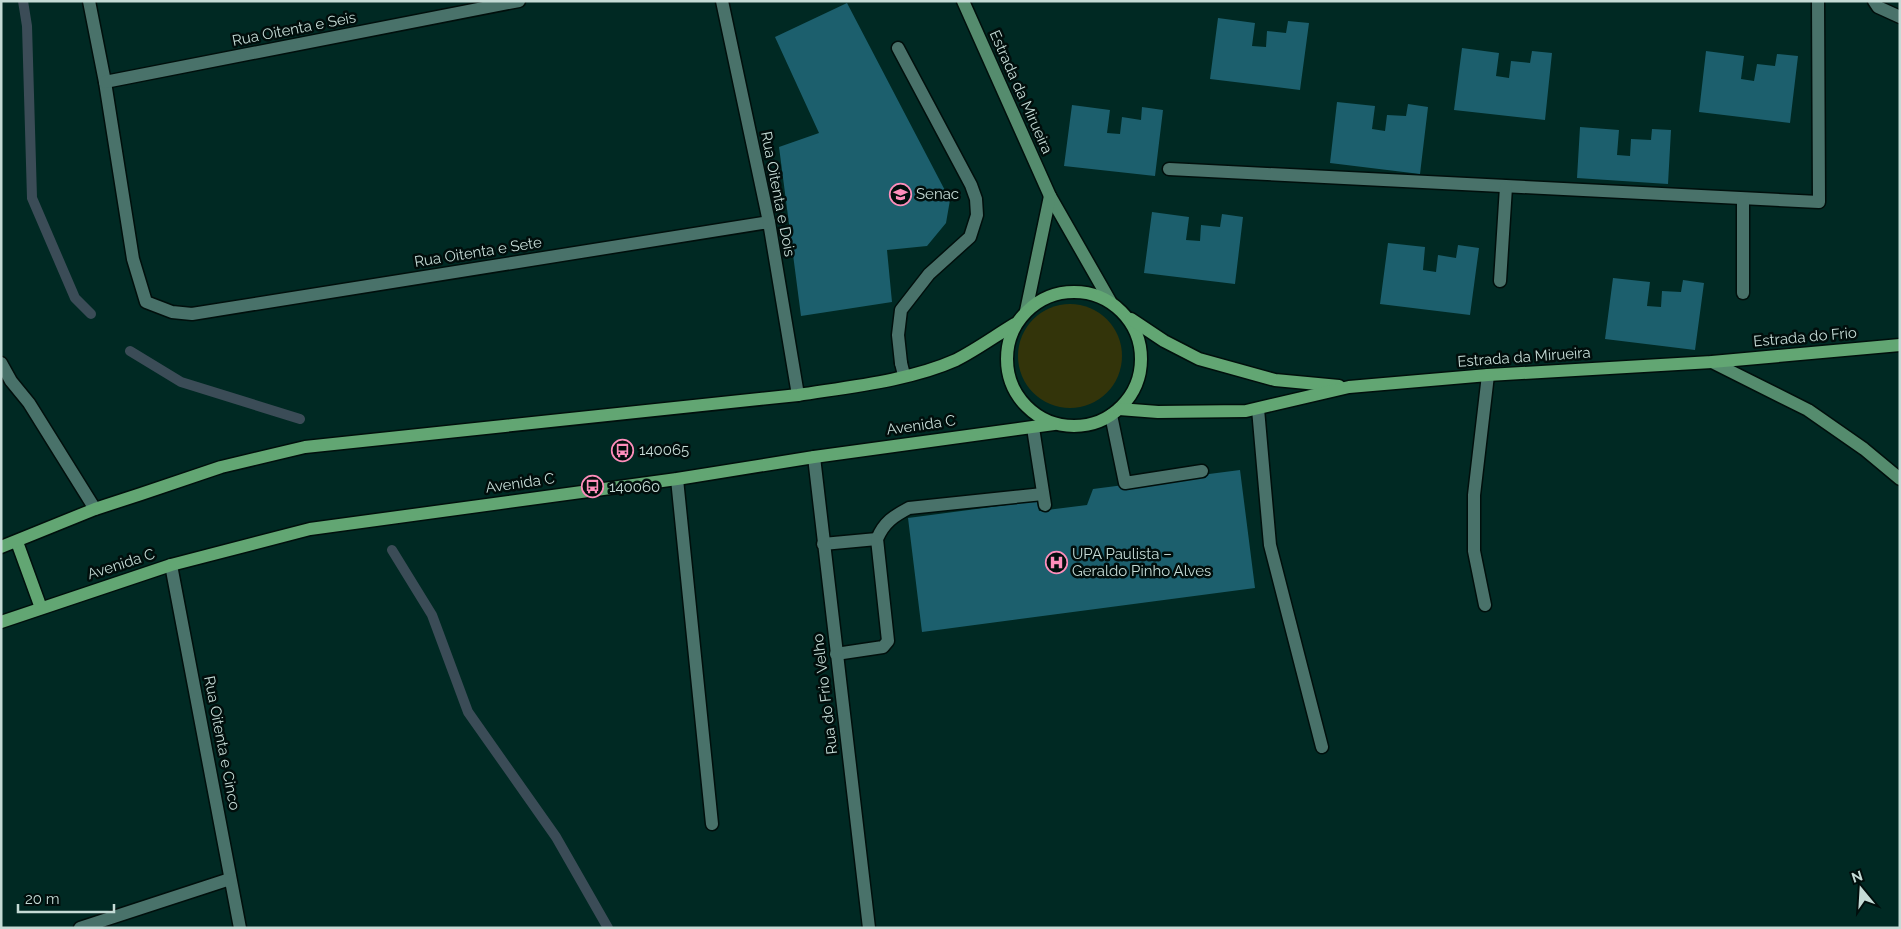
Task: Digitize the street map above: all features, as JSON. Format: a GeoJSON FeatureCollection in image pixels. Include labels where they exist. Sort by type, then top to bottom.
{"type":"FeatureCollection","features":[{"type":"Feature","properties":{"kind":"main road","name":"Estrada da Mirueira"},"geometry":{"type":"LineString","coordinates":[[963,1],[1050,196],[1110,301],[1127,317],[1137,334],[1141,361],[1140,374],[1132,393],[1115,412]]}},
{"type":"Feature","properties":{"kind":"main road","name":"Estrada da Mirueira"},"geometry":{"type":"LineString","coordinates":[[1026,311],[1050,196]]}},
{"type":"Feature","properties":{"kind":"main road","name":"Estrada da Mirueira"},"geometry":{"type":"LineString","coordinates":[[1110,301],[1089,292],[1066,291],[1044,297],[1026,311],[1015,324],[1007,349],[1008,375],[1014,391],[1024,405],[1038,416],[1054,424],[1082,426],[1115,412],[1207,412],[1258,409],[1349,387],[1488,375],[1712,362],[1808,410],[1864,449],[1900,479]]}},
{"type":"Feature","properties":{"kind":"main road"},"geometry":{"type":"LineString","coordinates":[[1127,317],[1164,342],[1199,359],[1275,380],[1349,387]]}},
{"type":"Feature","properties":{"kind":"main road"},"geometry":{"type":"LineString","coordinates":[[1,548],[95,509],[221,467],[305,447],[798,395],[902,369],[933,368],[956,360],[1015,324]]}},
{"type":"Feature","properties":{"kind":"main road","name":"Estrada do Frio"},"geometry":{"type":"LineString","coordinates":[[1712,362],[1900,345]]}},
{"type":"Feature","properties":{"kind":"main road","name":"Avenida C"},"geometry":{"type":"LineString","coordinates":[[1,622],[171,565],[310,528],[677,479],[814,457],[1054,424]]}},
{"type":"Feature","properties":{"kind":"main road"},"geometry":{"type":"LineString","coordinates":[[18,542],[41,608]]}},
{"type":"Feature","properties":{"kind":"street"},"geometry":{"type":"LineString","coordinates":[[89,1],[105,82]]}},
{"type":"Feature","properties":{"kind":"street","name":"Rua Oitenta e Seis"},"geometry":{"type":"LineString","coordinates":[[105,82],[519,1]]}},
{"type":"Feature","properties":{"kind":"street","name":"Rua Oitenta e Dois"},"geometry":{"type":"LineString","coordinates":[[722,1],[769,222],[798,395]]}},
{"type":"Feature","properties":{"kind":"street"},"geometry":{"type":"LineString","coordinates":[[1169,169],[1743,200],[1819,202],[1818,1]]}},
{"type":"Feature","properties":{"kind":"street"},"geometry":{"type":"LineString","coordinates":[[1874,1],[1878,7],[1900,17]]}},
{"type":"Feature","properties":{"kind":"street"},"geometry":{"type":"LineString","coordinates":[[898,48],[972,185],[977,215],[970,237],[929,274],[902,310],[898,335],[902,369]]}},
{"type":"Feature","properties":{"kind":"street","name":"Rua Oitenta e Sete"},"geometry":{"type":"LineString","coordinates":[[105,82],[133,258],[146,302],[172,312],[192,314],[769,222]]}},
{"type":"Feature","properties":{"kind":"street"},"geometry":{"type":"LineString","coordinates":[[1500,281],[1506,187]]}},
{"type":"Feature","properties":{"kind":"street"},"geometry":{"type":"LineString","coordinates":[[1743,200],[1743,293]]}},
{"type":"Feature","properties":{"kind":"street"},"geometry":{"type":"LineString","coordinates":[[1,363],[11,381],[29,403],[95,509]]}},
{"type":"Feature","properties":{"kind":"street"},"geometry":{"type":"LineString","coordinates":[[1485,605],[1474,551],[1474,496],[1488,375]]}},
{"type":"Feature","properties":{"kind":"street"},"geometry":{"type":"LineString","coordinates":[[1258,409],[1270,545],[1322,747]]}},
{"type":"Feature","properties":{"kind":"street"},"geometry":{"type":"LineString","coordinates":[[1115,412],[1125,483],[1202,471]]}},
{"type":"Feature","properties":{"kind":"street"},"geometry":{"type":"LineString","coordinates":[[836,654],[883,647],[888,641],[877,538],[883,526],[892,518],[909,508],[1044,499],[1033,428]]}},
{"type":"Feature","properties":{"kind":"street","name":"Rua do Frio Velho"},"geometry":{"type":"LineString","coordinates":[[814,457],[869,928]]}},
{"type":"Feature","properties":{"kind":"street"},"geometry":{"type":"LineString","coordinates":[[677,479],[712,824]]}},
{"type":"Feature","properties":{"kind":"street"},"geometry":{"type":"LineString","coordinates":[[823,544],[877,538]]}},
{"type":"Feature","properties":{"kind":"street","name":"Rua Oitenta e Cinco"},"geometry":{"type":"LineString","coordinates":[[171,565],[240,928]]}},
{"type":"Feature","properties":{"kind":"street"},"geometry":{"type":"LineString","coordinates":[[80,928],[230,879]]}},
{"type":"Feature","properties":{"kind":"shaded area"},"geometry":{"type":"Polygon","coordinates":[[[1070,304],[1090,308],[1099,313],[1113,327],[1118,336],[1122,356],[1118,376],[1113,385],[1099,399],[1090,404],[1070,408],[1050,404],[1041,399],[1027,385],[1022,376],[1018,356],[1022,336],[1027,327],[1041,313],[1050,308],[1070,304]]]}},
{"type":"Feature","properties":{"kind":"building"},"geometry":{"type":"Polygon","coordinates":[[[847,3],[950,200],[946,223],[927,246],[887,250],[892,302],[801,316],[779,147],[819,133],[775,37],[847,3]]]}},
{"type":"Feature","properties":{"kind":"building"},"geometry":{"type":"Polygon","coordinates":[[[1218,18],[1255,23],[1252,46],[1266,47],[1267,31],[1286,33],[1288,21],[1309,23],[1300,90],[1210,79],[1218,18]]]}},
{"type":"Feature","properties":{"kind":"building"},"geometry":{"type":"Polygon","coordinates":[[[1462,48],[1499,53],[1496,76],[1509,78],[1511,61],[1530,63],[1532,51],[1552,53],[1545,120],[1454,110],[1462,48]]]}},
{"type":"Feature","properties":{"kind":"building"},"geometry":{"type":"Polygon","coordinates":[[[1706,51],[1744,56],[1741,79],[1754,81],[1757,64],[1775,66],[1777,54],[1798,56],[1790,123],[1699,112],[1706,51]]]}},
{"type":"Feature","properties":{"kind":"building"},"geometry":{"type":"Polygon","coordinates":[[[1337,102],[1375,106],[1372,129],[1385,131],[1387,115],[1406,116],[1408,104],[1428,107],[1420,174],[1330,163],[1337,102]]]}},
{"type":"Feature","properties":{"kind":"building"},"geometry":{"type":"Polygon","coordinates":[[[1072,105],[1110,110],[1107,133],[1120,134],[1122,117],[1141,120],[1142,107],[1163,110],[1155,176],[1064,166],[1072,105]]]}},
{"type":"Feature","properties":{"kind":"building"},"geometry":{"type":"Polygon","coordinates":[[[1580,127],[1619,130],[1617,155],[1630,156],[1631,139],[1651,140],[1652,129],[1671,130],[1668,184],[1577,178],[1580,127]]]}},
{"type":"Feature","properties":{"kind":"building"},"geometry":{"type":"Polygon","coordinates":[[[1152,212],[1189,217],[1186,240],[1200,241],[1201,225],[1220,227],[1222,214],[1243,217],[1235,284],[1144,273],[1152,212]]]}},
{"type":"Feature","properties":{"kind":"building"},"geometry":{"type":"Polygon","coordinates":[[[1388,243],[1425,247],[1423,270],[1436,272],[1438,255],[1456,258],[1458,245],[1479,248],[1470,315],[1380,304],[1388,243]]]}},
{"type":"Feature","properties":{"kind":"building"},"geometry":{"type":"Polygon","coordinates":[[[1613,278],[1650,282],[1647,306],[1661,307],[1662,291],[1681,292],[1683,280],[1704,283],[1695,350],[1605,339],[1613,278]]]}},
{"type":"Feature","properties":{"kind":"building"},"geometry":{"type":"Polygon","coordinates":[[[1240,470],[1255,588],[922,632],[908,518],[1037,501],[1039,511],[1087,505],[1093,489],[1240,470]]]}},
{"type":"Feature","properties":{"kind":"waterway"},"geometry":{"type":"LineString","coordinates":[[23,1],[27,26],[32,198],[75,298],[91,314]]}},
{"type":"Feature","properties":{"kind":"waterway"},"geometry":{"type":"LineString","coordinates":[[130,351],[181,382],[300,419]]}},
{"type":"Feature","properties":{"kind":"waterway"},"geometry":{"type":"LineString","coordinates":[[392,550],[432,615],[468,712],[556,837],[608,928]]}},
{"type":"Feature","properties":{"kind":"place","name":"Senac"},"geometry":{"type":"Point","coordinates":[900,194]}},
{"type":"Feature","properties":{"kind":"place","name":"140065"},"geometry":{"type":"Point","coordinates":[623,450]}},
{"type":"Feature","properties":{"kind":"place","name":"140060"},"geometry":{"type":"Point","coordinates":[593,487]}},
{"type":"Feature","properties":{"kind":"place","name":"UPA Paulista – Geraldo Pinho Alves"},"geometry":{"type":"Point","coordinates":[1056,563]}}]}
